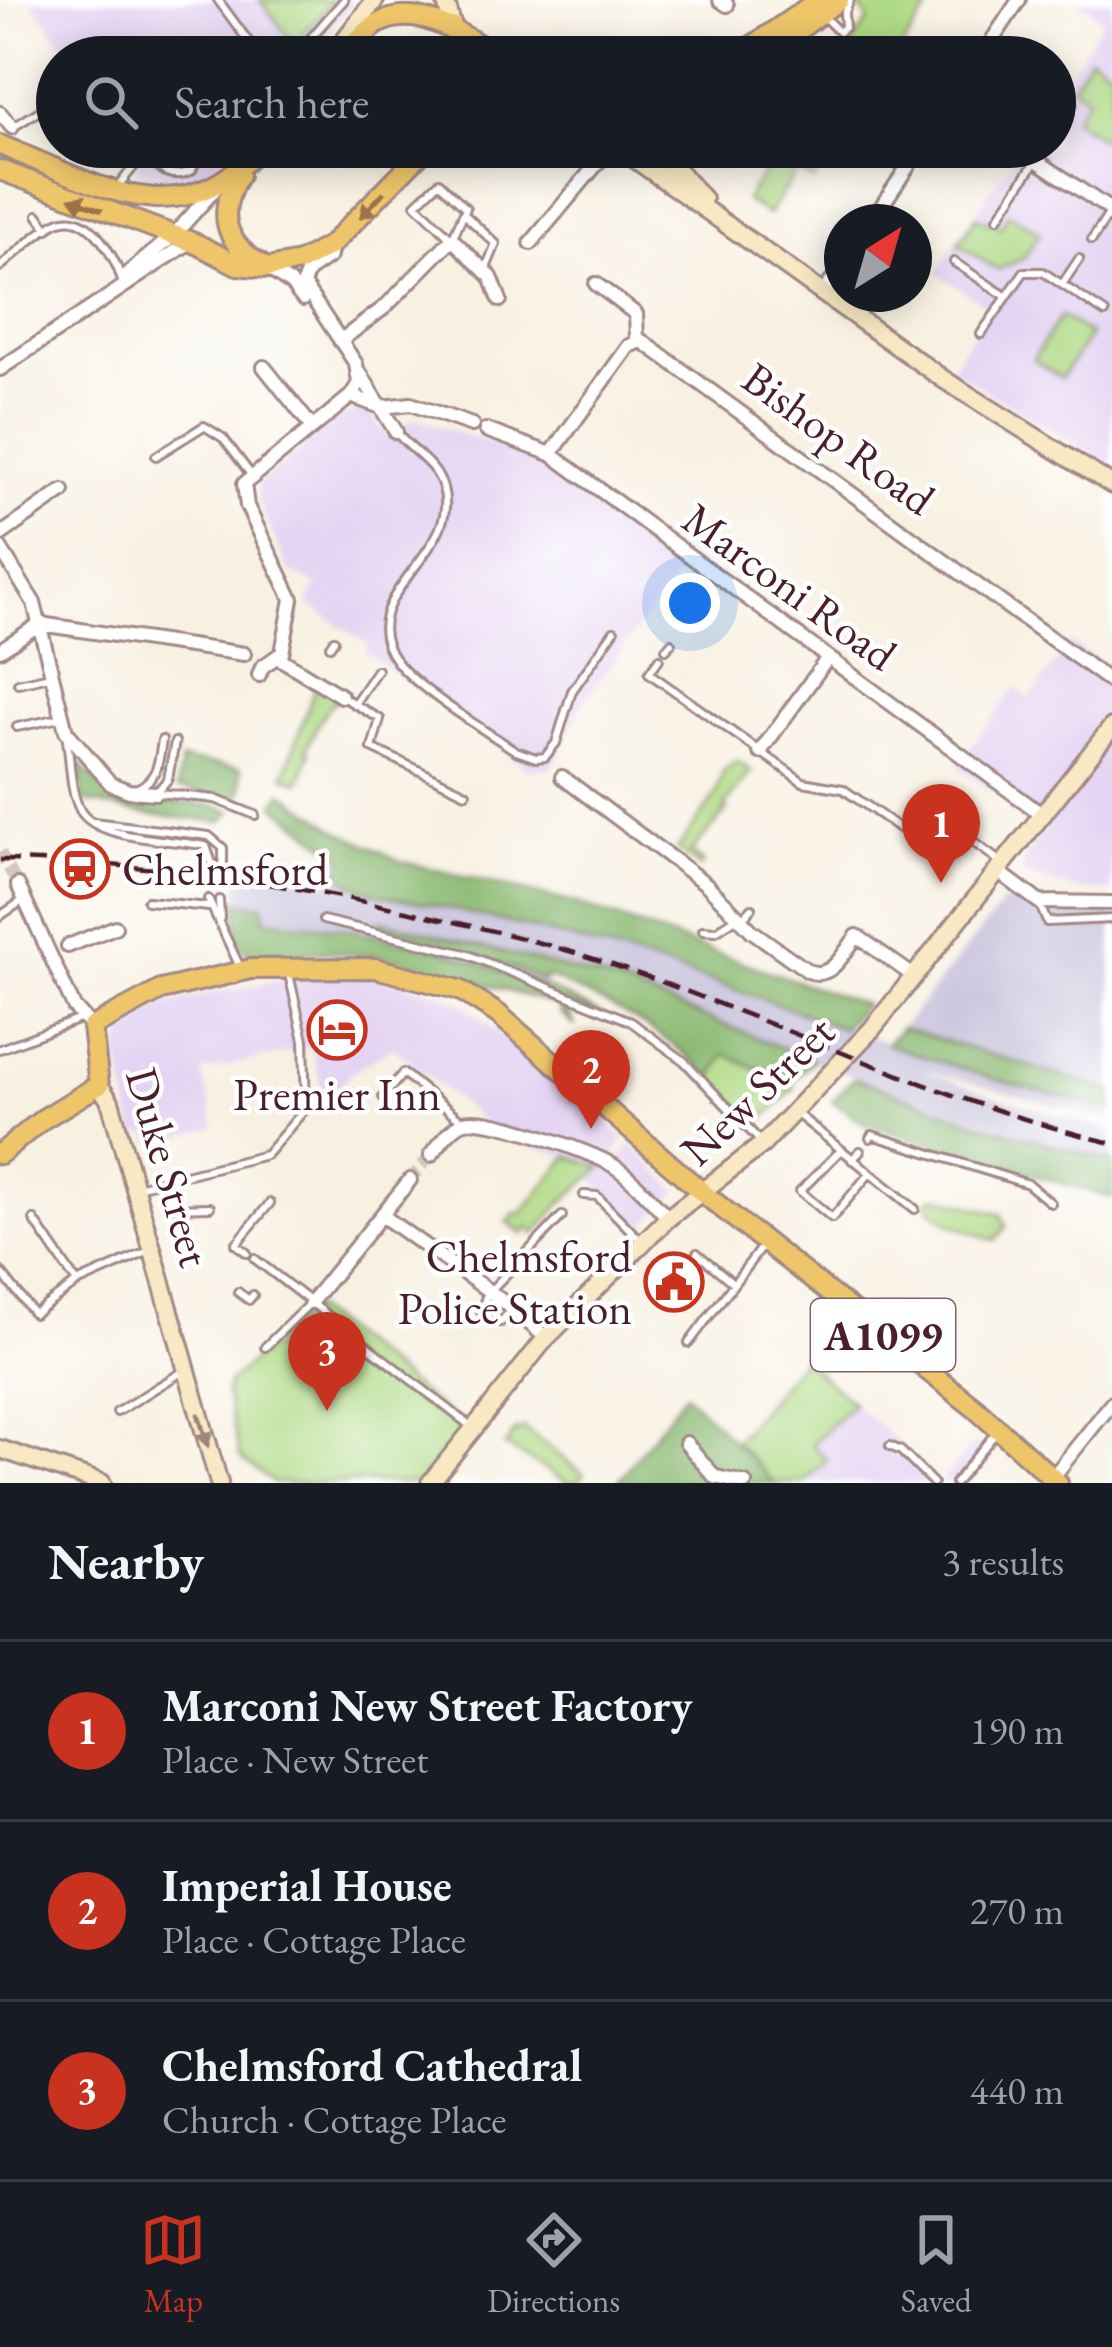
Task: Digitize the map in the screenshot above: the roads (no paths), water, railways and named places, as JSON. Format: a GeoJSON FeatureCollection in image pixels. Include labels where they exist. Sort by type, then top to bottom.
{"type":"FeatureCollection","features":[{"type":"Feature","properties":{"kind":"main road"},"geometry":{"type":"LineString","coordinates":[[350,36],[375,0]]}},
{"type":"Feature","properties":{"kind":"main road"},"geometry":{"type":"LineString","coordinates":[[445,0],[454,36]]}},
{"type":"Feature","properties":{"kind":"main road"},"geometry":{"type":"LineString","coordinates":[[772,36],[838,0]]}},
{"type":"Feature","properties":{"kind":"main road"},"geometry":{"type":"LineString","coordinates":[[786,36],[819,8]]}},
{"type":"Feature","properties":{"kind":"main road"},"geometry":{"type":"LineString","coordinates":[[363,36],[382,21],[416,19],[453,27],[467,36]]}},
{"type":"Feature","properties":{"kind":"main road"},"geometry":{"type":"LineString","coordinates":[[0,145],[36,159]]}},
{"type":"Feature","properties":{"kind":"main road"},"geometry":{"type":"LineString","coordinates":[[57,168],[117,192],[164,200],[194,196],[240,168]]}},
{"type":"Feature","properties":{"kind":"main road"},"geometry":{"type":"LineString","coordinates":[[243,168],[225,205],[226,227],[238,247],[267,268]]}},
{"type":"Feature","properties":{"kind":"main road"},"geometry":{"type":"LineString","coordinates":[[0,170],[182,239],[237,265],[267,268],[300,262],[331,245],[406,168]]}},
{"type":"Feature","properties":{"kind":"main road"},"geometry":{"type":"LineString","coordinates":[[646,168],[824,292]]}},
{"type":"Feature","properties":{"kind":"main road"},"geometry":{"type":"LineString","coordinates":[[674,168],[720,217]]}},
{"type":"Feature","properties":{"kind":"main road"},"geometry":{"type":"LineString","coordinates":[[851,312],[943,379],[1112,485]]}},
{"type":"Feature","properties":{"kind":"main road","name":"New Street"},"geometry":{"type":"LineString","coordinates":[[430,1483],[546,1338],[668,1217],[763,1144],[794,1112],[915,977],[1112,727]]}},
{"type":"Feature","properties":{"kind":"main road","name":"A1099"},"geometry":{"type":"LineString","coordinates":[[87,1023],[144,996],[242,970],[374,968],[460,990],[520,1032],[703,1193],[999,1428],[1055,1480]]}},
{"type":"Feature","properties":{"kind":"main road","name":"Duke Street"},"geometry":{"type":"LineString","coordinates":[[87,1023],[99,1085],[110,1101],[148,1216],[152,1250],[219,1483]]}},
{"type":"Feature","properties":{"kind":"main road"},"geometry":{"type":"LineString","coordinates":[[0,1154],[43,1119],[99,1085]]}},
{"type":"Feature","properties":{"kind":"main road"},"geometry":{"type":"LineString","coordinates":[[0,1449],[98,1482]]}},
{"type":"Feature","properties":{"kind":"street"},"geometry":{"type":"LineString","coordinates":[[995,36],[1019,0]]}},
{"type":"Feature","properties":{"kind":"street"},"geometry":{"type":"LineString","coordinates":[[0,113],[12,127]]}},
{"type":"Feature","properties":{"kind":"street"},"geometry":{"type":"LineString","coordinates":[[531,243],[604,168]]}},
{"type":"Feature","properties":{"kind":"street"},"geometry":{"type":"LineString","coordinates":[[883,204],[907,168]]}},
{"type":"Feature","properties":{"kind":"street"},"geometry":{"type":"LineString","coordinates":[[1048,168],[1112,210]]}},
{"type":"Feature","properties":{"kind":"street"},"geometry":{"type":"LineString","coordinates":[[0,369],[139,277],[182,239],[219,185]]}},
{"type":"Feature","properties":{"kind":"street"},"geometry":{"type":"LineString","coordinates":[[340,340],[385,307],[452,239],[497,284],[500,300]]}},
{"type":"Feature","properties":{"kind":"street"},"geometry":{"type":"LineString","coordinates":[[321,316],[303,284],[308,271],[330,256],[331,245]]}},
{"type":"Feature","properties":{"kind":"street"},"geometry":{"type":"LineString","coordinates":[[267,268],[291,284],[340,340],[396,432]]}},
{"type":"Feature","properties":{"kind":"street"},"geometry":{"type":"LineString","coordinates":[[550,454],[637,340],[636,314],[596,284]]}},
{"type":"Feature","properties":{"kind":"street","name":"Bishop Road"},"geometry":{"type":"LineString","coordinates":[[637,340],[1112,683]]}},
{"type":"Feature","properties":{"kind":"street"},"geometry":{"type":"LineString","coordinates":[[264,368],[312,427]]}},
{"type":"Feature","properties":{"kind":"street"},"geometry":{"type":"LineString","coordinates":[[259,675],[262,667],[279,658],[293,610],[243,494],[252,476],[351,396],[360,374]]}},
{"type":"Feature","properties":{"kind":"street","name":"Marconi Road"},"geometry":{"type":"LineString","coordinates":[[351,396],[381,407],[411,404],[550,454],[1044,816]]}},
{"type":"Feature","properties":{"kind":"street"},"geometry":{"type":"LineString","coordinates":[[0,535],[63,491]]}},
{"type":"Feature","properties":{"kind":"street"},"geometry":{"type":"LineString","coordinates":[[0,548],[5,567],[34,603],[63,724],[104,778],[129,791],[156,793]]}},
{"type":"Feature","properties":{"kind":"street"},"geometry":{"type":"LineString","coordinates":[[0,650],[40,624],[244,654]]}},
{"type":"Feature","properties":{"kind":"street"},"geometry":{"type":"LineString","coordinates":[[279,658],[314,673],[340,696]]}},
{"type":"Feature","properties":{"kind":"street"},"geometry":{"type":"LineString","coordinates":[[760,752],[827,659]]}},
{"type":"Feature","properties":{"kind":"street"},"geometry":{"type":"LineString","coordinates":[[562,777],[706,884],[752,931],[817,975],[827,972],[856,936],[915,977]]}},
{"type":"Feature","properties":{"kind":"street"},"geometry":{"type":"LineString","coordinates":[[1002,869],[1040,902],[1112,903]]}},
{"type":"Feature","properties":{"kind":"street","name":"Duke Street"},"geometry":{"type":"LineString","coordinates":[[21,892],[74,1007],[87,1023]]}},
{"type":"Feature","properties":{"kind":"street"},"geometry":{"type":"LineString","coordinates":[[68,946],[115,926]]}},
{"type":"Feature","properties":{"kind":"street"},"geometry":{"type":"LineString","coordinates":[[431,1155],[464,1122],[483,1121],[608,1162],[668,1217]]}},
{"type":"Feature","properties":{"kind":"street"},"geometry":{"type":"LineString","coordinates":[[311,1302],[410,1180]]}},
{"type":"Feature","properties":{"kind":"street"},"geometry":{"type":"LineString","coordinates":[[382,1215],[447,1265],[514,1307],[546,1338]]}},
{"type":"Feature","properties":{"kind":"street"},"geometry":{"type":"LineString","coordinates":[[1055,1480],[1109,1412]]}},
{"type":"Feature","properties":{"kind":"street"},"geometry":{"type":"LineString","coordinates":[[686,1443],[715,1477],[745,1483]]}},
{"type":"Feature","properties":{"kind":"lane"},"geometry":{"type":"LineString","coordinates":[[218,0],[245,36]]}},
{"type":"Feature","properties":{"kind":"lane"},"geometry":{"type":"LineString","coordinates":[[312,36],[344,0]]}},
{"type":"Feature","properties":{"kind":"lane"},"geometry":{"type":"LineString","coordinates":[[819,8],[842,29],[850,0]]}},
{"type":"Feature","properties":{"kind":"lane"},"geometry":{"type":"LineString","coordinates":[[12,127],[36,113]]}},
{"type":"Feature","properties":{"kind":"lane"},"geometry":{"type":"LineString","coordinates":[[117,192],[131,168]]}},
{"type":"Feature","properties":{"kind":"lane"},"geometry":{"type":"LineString","coordinates":[[162,168],[183,175],[193,168]]}},
{"type":"Feature","properties":{"kind":"lane"},"geometry":{"type":"LineString","coordinates":[[998,218],[1031,168]]}},
{"type":"Feature","properties":{"kind":"lane"},"geometry":{"type":"LineString","coordinates":[[439,182],[466,208],[452,239],[416,203],[439,182]]}},
{"type":"Feature","properties":{"kind":"lane"},"geometry":{"type":"LineString","coordinates":[[1091,240],[1112,210]]}},
{"type":"Feature","properties":{"kind":"lane"},"geometry":{"type":"LineString","coordinates":[[38,215],[48,229]]}},
{"type":"Feature","properties":{"kind":"lane"},"geometry":{"type":"LineString","coordinates":[[465,215],[496,244],[485,270]]}},
{"type":"Feature","properties":{"kind":"lane"},"geometry":{"type":"LineString","coordinates":[[0,267],[64,220],[79,222],[108,248],[125,283]]}},
{"type":"Feature","properties":{"kind":"lane"},"geometry":{"type":"LineString","coordinates":[[1063,283],[1078,260]]}},
{"type":"Feature","properties":{"kind":"lane"},"geometry":{"type":"LineString","coordinates":[[955,262],[1006,297]]}},
{"type":"Feature","properties":{"kind":"lane"},"geometry":{"type":"LineString","coordinates":[[981,334],[1024,272],[1043,272],[1105,313]]}},
{"type":"Feature","properties":{"kind":"lane"},"geometry":{"type":"LineString","coordinates":[[156,456],[204,427],[223,438],[252,476]]}},
{"type":"Feature","properties":{"kind":"lane"},"geometry":{"type":"LineString","coordinates":[[396,432],[435,472],[445,496],[438,533],[383,619],[388,648],[408,674],[516,751],[545,757],[556,743],[572,691],[614,631]]}},
{"type":"Feature","properties":{"kind":"lane"},"geometry":{"type":"LineString","coordinates":[[659,659],[649,673],[802,782],[843,789],[899,828],[929,810],[1002,869]]}},
{"type":"Feature","properties":{"kind":"lane"},"geometry":{"type":"LineString","coordinates":[[354,704],[376,670]]}},
{"type":"Feature","properties":{"kind":"lane"},"geometry":{"type":"LineString","coordinates":[[18,683],[50,676]]}},
{"type":"Feature","properties":{"kind":"lane"},"geometry":{"type":"LineString","coordinates":[[340,696],[380,719],[372,748],[466,794]]}},
{"type":"Feature","properties":{"kind":"lane"},"geometry":{"type":"LineString","coordinates":[[17,727],[63,724],[78,806],[99,827],[206,846],[212,862]]}},
{"type":"Feature","properties":{"kind":"lane"},"geometry":{"type":"LineString","coordinates":[[129,791],[152,780],[162,740]]}},
{"type":"Feature","properties":{"kind":"lane"},"geometry":{"type":"LineString","coordinates":[[156,793],[168,779],[175,742]]}},
{"type":"Feature","properties":{"kind":"lane"},"geometry":{"type":"LineString","coordinates":[[62,778],[72,775]]}},
{"type":"Feature","properties":{"kind":"lane"},"geometry":{"type":"LineString","coordinates":[[156,793],[196,796],[252,813]]}},
{"type":"Feature","properties":{"kind":"lane"},"geometry":{"type":"LineString","coordinates":[[92,822],[209,836],[223,848],[223,864]]}},
{"type":"Feature","properties":{"kind":"lane"},"geometry":{"type":"LineString","coordinates":[[0,916],[21,892]]}},
{"type":"Feature","properties":{"kind":"lane"},"geometry":{"type":"LineString","coordinates":[[219,900],[221,922]]}},
{"type":"Feature","properties":{"kind":"lane"},"geometry":{"type":"LineString","coordinates":[[147,901],[208,903],[242,970]]}},
{"type":"Feature","properties":{"kind":"lane"},"geometry":{"type":"LineString","coordinates":[[1040,902],[1047,922],[1112,919]]}},
{"type":"Feature","properties":{"kind":"lane"},"geometry":{"type":"LineString","coordinates":[[703,930],[716,931],[752,908]]}},
{"type":"Feature","properties":{"kind":"lane"},"geometry":{"type":"LineString","coordinates":[[323,920],[431,943],[544,983],[630,1021],[667,1046],[763,1144]]}},
{"type":"Feature","properties":{"kind":"lane"},"geometry":{"type":"LineString","coordinates":[[135,1188],[266,1155],[306,1108],[304,1040],[287,967]]}},
{"type":"Feature","properties":{"kind":"lane"},"geometry":{"type":"LineString","coordinates":[[0,1049],[87,1023]]}},
{"type":"Feature","properties":{"kind":"lane"},"geometry":{"type":"LineString","coordinates":[[383,1097],[403,1073],[464,1122]]}},
{"type":"Feature","properties":{"kind":"lane"},"geometry":{"type":"LineString","coordinates":[[794,1112],[915,1209]]}},
{"type":"Feature","properties":{"kind":"lane"},"geometry":{"type":"LineString","coordinates":[[869,1138],[872,1135],[1028,1184],[1051,1203]]}},
{"type":"Feature","properties":{"kind":"lane"},"geometry":{"type":"LineString","coordinates":[[852,1160],[860,1150]]}},
{"type":"Feature","properties":{"kind":"lane"},"geometry":{"type":"LineString","coordinates":[[840,1151],[800,1191],[832,1218],[869,1174]]}},
{"type":"Feature","properties":{"kind":"lane"},"geometry":{"type":"LineString","coordinates":[[584,1195],[597,1196],[642,1242]]}},
{"type":"Feature","properties":{"kind":"lane"},"geometry":{"type":"LineString","coordinates":[[270,1203],[236,1244],[476,1430]]}},
{"type":"Feature","properties":{"kind":"lane"},"geometry":{"type":"LineString","coordinates":[[174,1208],[210,1207]]}},
{"type":"Feature","properties":{"kind":"lane"},"geometry":{"type":"LineString","coordinates":[[514,1307],[501,1322],[488,1322],[481,1311],[490,1290],[562,1216]]}},
{"type":"Feature","properties":{"kind":"lane"},"geometry":{"type":"LineString","coordinates":[[34,1220],[77,1283]]}},
{"type":"Feature","properties":{"kind":"lane"},"geometry":{"type":"LineString","coordinates":[[688,1342],[765,1243]]}},
{"type":"Feature","properties":{"kind":"lane"},"geometry":{"type":"LineString","coordinates":[[0,1271],[34,1314],[77,1283],[152,1250]]}},
{"type":"Feature","properties":{"kind":"lane"},"geometry":{"type":"LineString","coordinates":[[697,1252],[733,1282]]}},
{"type":"Feature","properties":{"kind":"lane"},"geometry":{"type":"LineString","coordinates":[[264,1280],[271,1271]]}},
{"type":"Feature","properties":{"kind":"lane"},"geometry":{"type":"LineString","coordinates":[[238,1292],[249,1300],[253,1295]]}},
{"type":"Feature","properties":{"kind":"lane"},"geometry":{"type":"LineString","coordinates":[[265,1347],[311,1302]]}},
{"type":"Feature","properties":{"kind":"lane"},"geometry":{"type":"LineString","coordinates":[[116,1412],[185,1370]]}},
{"type":"Feature","properties":{"kind":"lane"},"geometry":{"type":"LineString","coordinates":[[955,1483],[999,1428]]}},
{"type":"Feature","properties":{"kind":"lane"},"geometry":{"type":"LineString","coordinates":[[890,1445],[933,1483]]}},
{"type":"Feature","properties":{"kind":"tunnel"},"geometry":{"type":"LineString","coordinates":[[0,852],[18,885]]}},
{"type":"Feature","properties":{"kind":"tunnel"},"geometry":{"type":"LineString","coordinates":[[410,1180],[431,1155]]}},
{"type":"Feature","properties":{"kind":"railway"},"geometry":{"type":"LineString","coordinates":[[0,860],[109,865],[271,885],[520,938],[670,985],[984,1106],[1112,1143]]}},
{"type":"Feature","properties":{"kind":"place","name":"Chelmsford"},"geometry":{"type":"Point","coordinates":[80,869]}},
{"type":"Feature","properties":{"kind":"place","name":"Marconi New Street Factory"},"geometry":{"type":"Point","coordinates":[941,883]}},
{"type":"Feature","properties":{"kind":"place","name":"Premier Inn"},"geometry":{"type":"Point","coordinates":[337,1030]}},
{"type":"Feature","properties":{"kind":"place","name":"Imperial House"},"geometry":{"type":"Point","coordinates":[591,1129]}},
{"type":"Feature","properties":{"kind":"place","name":"Chelmsford Police Station"},"geometry":{"type":"Point","coordinates":[674,1282]}},
{"type":"Feature","properties":{"kind":"place","name":"Chelmsford Cathedral"},"geometry":{"type":"Point","coordinates":[327,1411]}}]}
